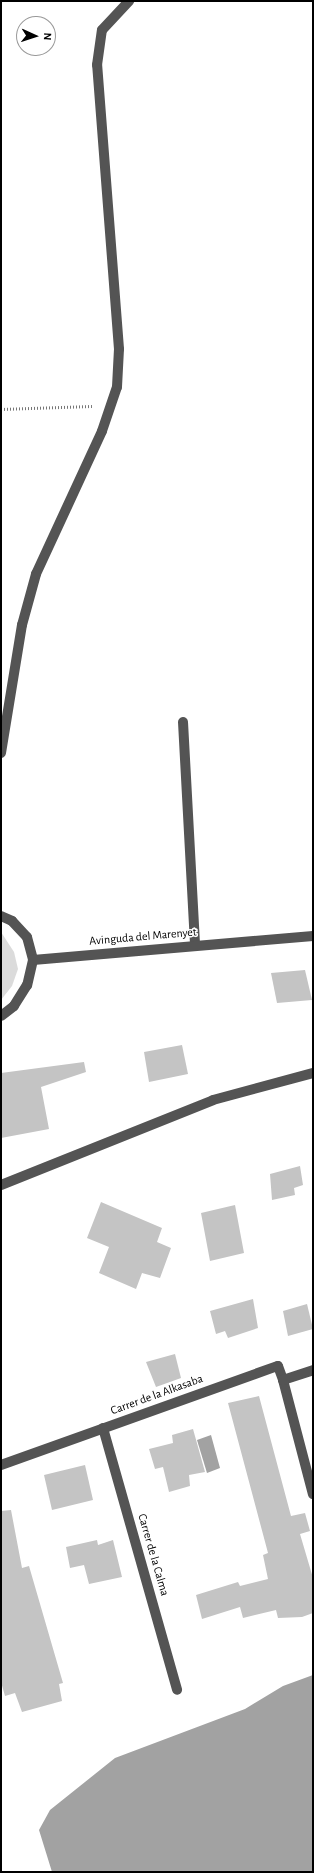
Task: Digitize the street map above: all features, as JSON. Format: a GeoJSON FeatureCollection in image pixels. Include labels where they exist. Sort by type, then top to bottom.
{"type":"FeatureCollection","features":[{"type":"Feature","properties":{"kind":"street"},"geometry":{"type":"LineString","coordinates":[[1,753],[22,625],[36,574],[102,431],[117,387],[119,349],[97,65],[102,30],[129,1]]}},
{"type":"Feature","properties":{"kind":"street"},"geometry":{"type":"LineString","coordinates":[[184,722],[195,946]]}},
{"type":"Feature","properties":{"kind":"street"},"geometry":{"type":"LineString","coordinates":[[1,916],[12,921],[26,937],[33,960],[27,985],[14,1006],[1,1016]]}},
{"type":"Feature","properties":{"kind":"street","name":"Avinguda del Marenyet"},"geometry":{"type":"LineString","coordinates":[[33,960],[313,936]]}},
{"type":"Feature","properties":{"kind":"street"},"geometry":{"type":"LineString","coordinates":[[1,1185],[213,1100],[313,1073]]}},
{"type":"Feature","properties":{"kind":"street","name":"Carrer de la Alkasaba"},"geometry":{"type":"LineString","coordinates":[[1,1464],[278,1366],[283,1380]]}},
{"type":"Feature","properties":{"kind":"street"},"geometry":{"type":"LineString","coordinates":[[313,1370],[283,1380],[313,1494]]}},
{"type":"Feature","properties":{"kind":"street","name":"Carrer de la Calma"},"geometry":{"type":"LineString","coordinates":[[103,1428],[177,1690]]}},
{"type":"Feature","properties":{"kind":"path"},"geometry":{"type":"LineString","coordinates":[[1,409],[110,406]]}},
{"type":"Feature","properties":{"kind":"shaded area"},"geometry":{"type":"Polygon","coordinates":[[[1,932],[14,952],[18,969],[12,986],[1,1000],[1,932]]]}},
{"type":"Feature","properties":{"kind":"shaded area"},"geometry":{"type":"Polygon","coordinates":[[[211,1435],[220,1468],[207,1473],[197,1440],[211,1435]]]}},
{"type":"Feature","properties":{"kind":"shaded area"},"geometry":{"type":"Polygon","coordinates":[[[313,1675],[313,1872],[52,1872],[39,1830],[50,1810],[115,1758],[245,1709],[283,1686],[313,1675]]]}},
{"type":"Feature","properties":{"kind":"building"},"geometry":{"type":"Polygon","coordinates":[[[305,970],[312,1000],[277,1003],[271,973],[305,970]]]}},
{"type":"Feature","properties":{"kind":"building"},"geometry":{"type":"Polygon","coordinates":[[[182,1045],[188,1074],[149,1082],[144,1052],[182,1045]]]}},
{"type":"Feature","properties":{"kind":"building"},"geometry":{"type":"Polygon","coordinates":[[[84,1062],[86,1072],[41,1087],[49,1129],[1,1138],[1,1073],[84,1062]]]}},
{"type":"Feature","properties":{"kind":"building"},"geometry":{"type":"Polygon","coordinates":[[[300,1166],[303,1185],[294,1188],[295,1195],[272,1200],[270,1174],[300,1166]]]}},
{"type":"Feature","properties":{"kind":"building"},"geometry":{"type":"Polygon","coordinates":[[[101,1202],[162,1228],[157,1242],[171,1248],[160,1278],[142,1273],[136,1289],[99,1273],[109,1247],[87,1238],[101,1202]]]}},
{"type":"Feature","properties":{"kind":"building"},"geometry":{"type":"Polygon","coordinates":[[[235,1205],[244,1253],[210,1261],[201,1213],[235,1205]]]}},
{"type":"Feature","properties":{"kind":"building"},"geometry":{"type":"Polygon","coordinates":[[[253,1299],[258,1328],[228,1338],[225,1331],[216,1334],[210,1311],[253,1299]]]}},
{"type":"Feature","properties":{"kind":"building"},"geometry":{"type":"Polygon","coordinates":[[[307,1304],[313,1329],[288,1336],[283,1311],[307,1304]]]}},
{"type":"Feature","properties":{"kind":"building"},"geometry":{"type":"Polygon","coordinates":[[[175,1354],[181,1378],[156,1387],[146,1362],[175,1354]]]}},
{"type":"Feature","properties":{"kind":"building"},"geometry":{"type":"Polygon","coordinates":[[[259,1396],[291,1516],[305,1513],[310,1531],[300,1534],[313,1578],[313,1613],[302,1617],[278,1618],[276,1610],[243,1618],[240,1607],[202,1619],[196,1595],[238,1582],[240,1586],[268,1579],[263,1555],[268,1553],[228,1403],[259,1396]]]}},
{"type":"Feature","properties":{"kind":"building"},"geometry":{"type":"Polygon","coordinates":[[[193,1429],[205,1472],[189,1475],[190,1486],[169,1492],[163,1467],[155,1469],[149,1449],[173,1443],[172,1435],[193,1429]]]}},
{"type":"Feature","properties":{"kind":"building"},"geometry":{"type":"Polygon","coordinates":[[[85,1465],[93,1500],[52,1510],[44,1475],[85,1465]]]}},
{"type":"Feature","properties":{"kind":"building"},"geometry":{"type":"Polygon","coordinates":[[[11,1510],[22,1568],[29,1566],[63,1683],[59,1684],[62,1701],[22,1712],[15,1693],[5,1696],[1,1682],[1,1511],[11,1510]]]}},
{"type":"Feature","properties":{"kind":"building"},"geometry":{"type":"Polygon","coordinates":[[[97,1540],[98,1545],[113,1540],[122,1577],[89,1584],[84,1565],[70,1568],[66,1547],[97,1540]]]}}]}
